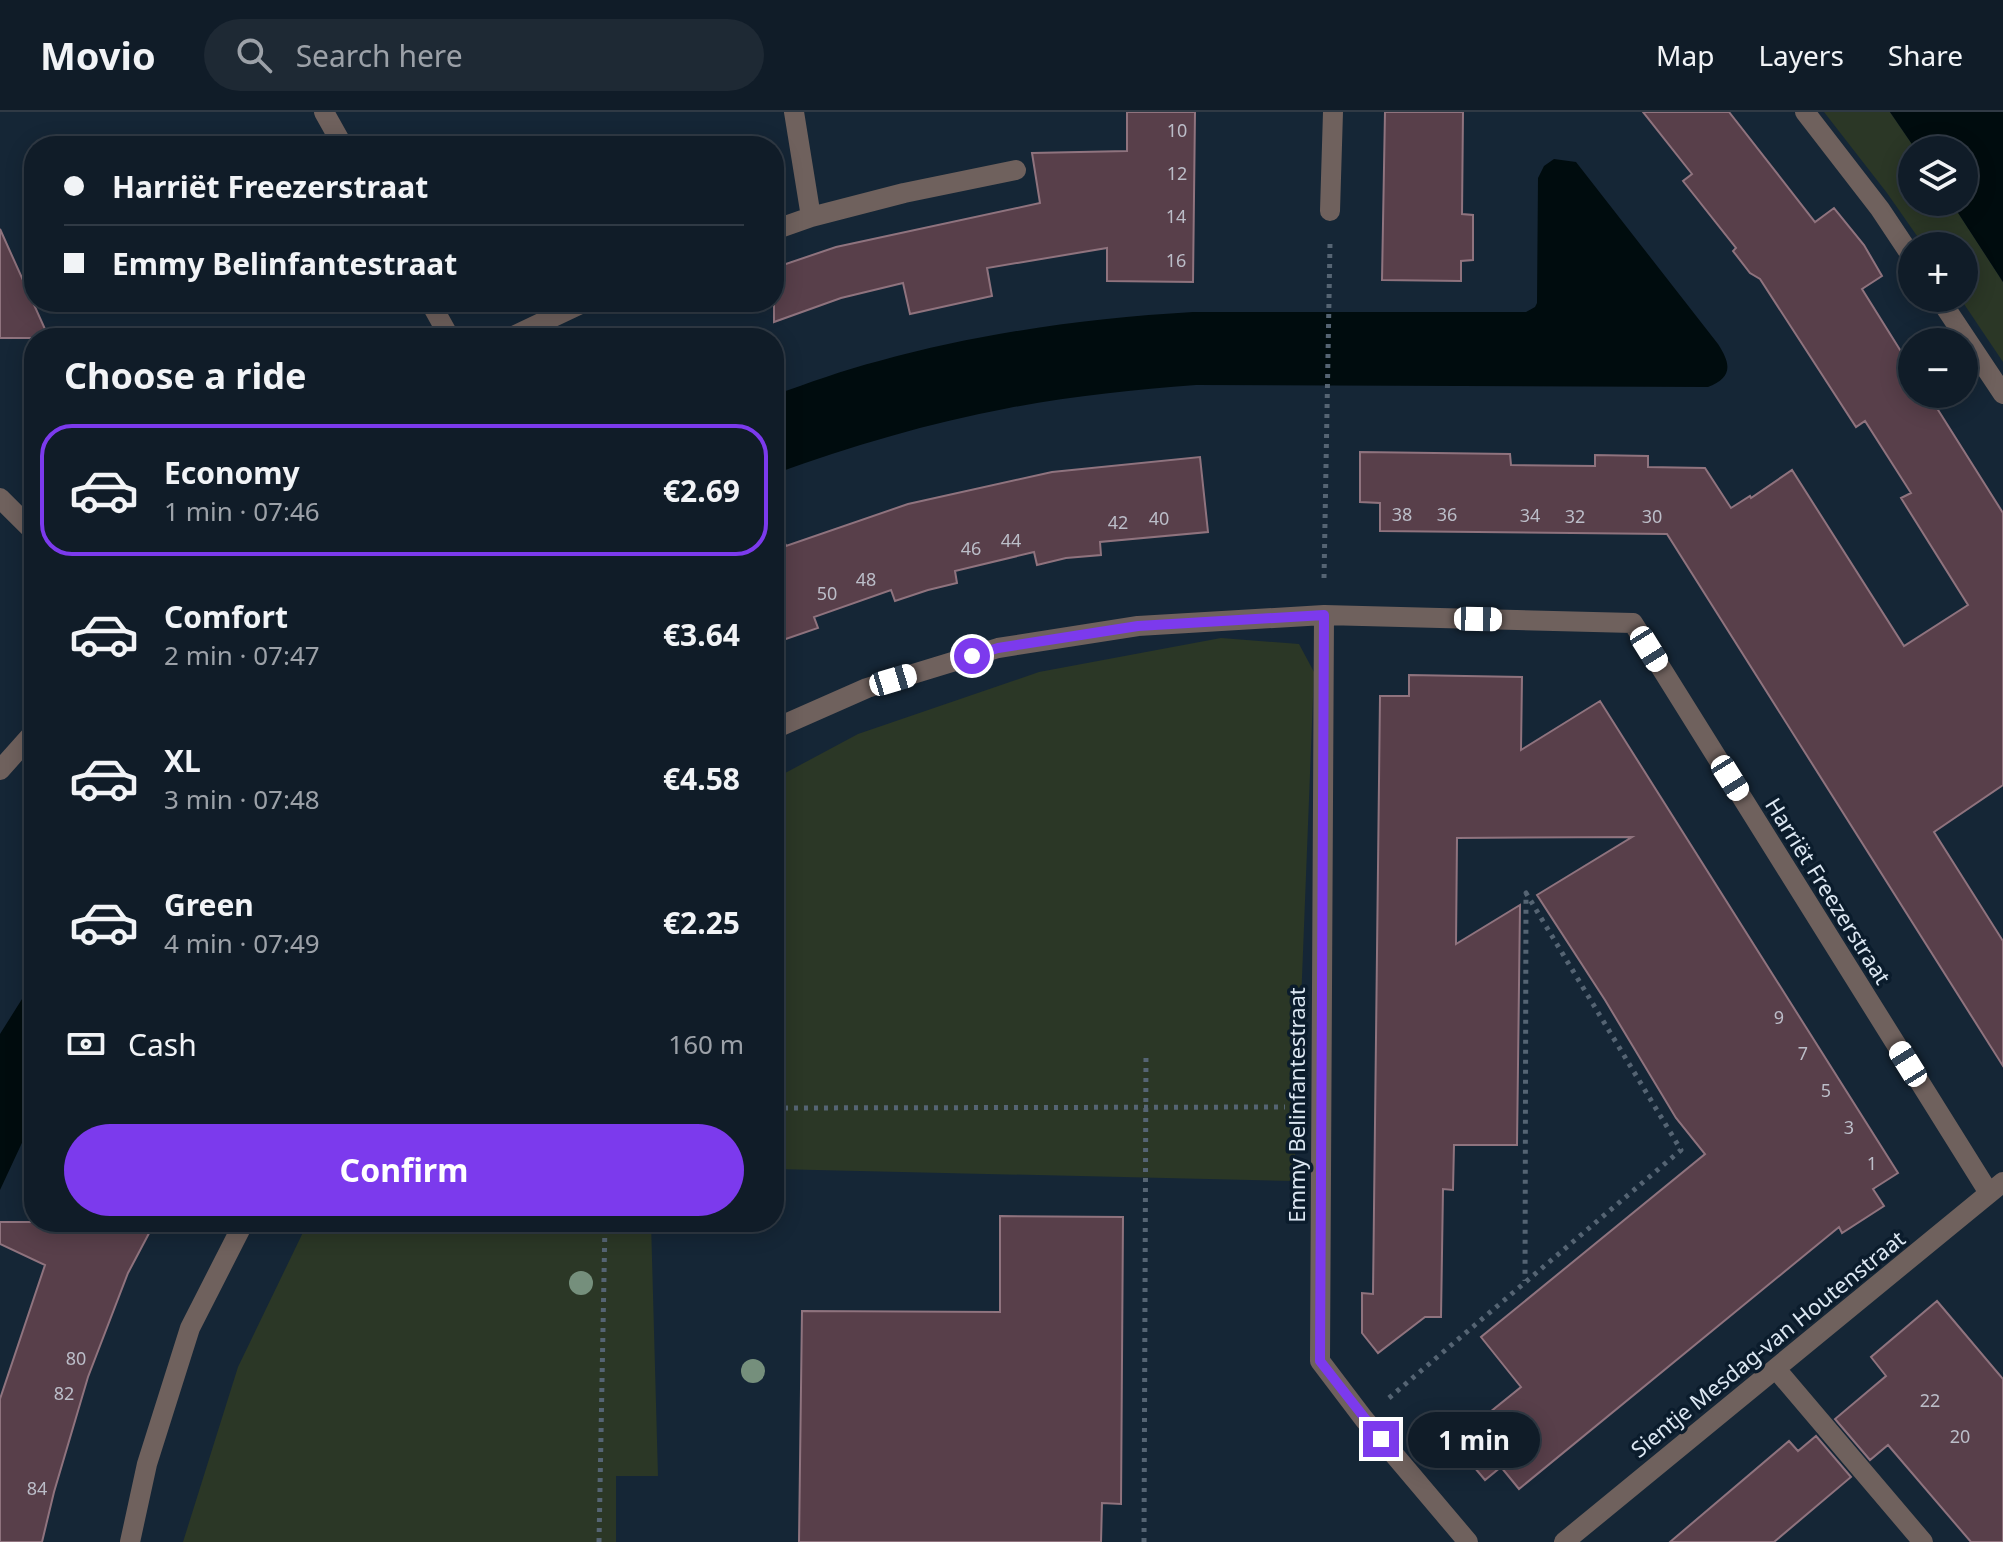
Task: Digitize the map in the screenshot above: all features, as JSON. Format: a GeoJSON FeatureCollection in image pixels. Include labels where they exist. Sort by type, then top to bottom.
{"type":"FeatureCollection","features":[{"type":"Feature","properties":{"kind":"street"},"geometry":{"type":"LineString","coordinates":[[324,112],[337,136]]}},
{"type":"Feature","properties":{"kind":"street"},"geometry":{"type":"LineString","coordinates":[[794,112],[811,217]]}},
{"type":"Feature","properties":{"kind":"street"},"geometry":{"type":"LineString","coordinates":[[1330,211],[1333,112]]}},
{"type":"Feature","properties":{"kind":"street"},"geometry":{"type":"LineString","coordinates":[[1805,112],[1898,236]]}},
{"type":"Feature","properties":{"kind":"street"},"geometry":{"type":"LineString","coordinates":[[784,226],[904,193],[1016,170]]}},
{"type":"Feature","properties":{"kind":"street"},"geometry":{"type":"LineString","coordinates":[[530,328],[564,312]]}},
{"type":"Feature","properties":{"kind":"street"},"geometry":{"type":"LineString","coordinates":[[1948,312],[2003,394]]}},
{"type":"Feature","properties":{"kind":"street"},"geometry":{"type":"LineString","coordinates":[[0,498],[24,522]]}},
{"type":"Feature","properties":{"kind":"street","name":"Harriët Freezerstraat"},"geometry":{"type":"LineString","coordinates":[[784,725],[867,688],[998,648],[1138,626],[1324,615],[1633,623],[1996,1188]]}},
{"type":"Feature","properties":{"kind":"street","name":"Emmy Belinfantestraat"},"geometry":{"type":"LineString","coordinates":[[1324,615],[1320,1361],[1364,1419],[1468,1542]]}},
{"type":"Feature","properties":{"kind":"street"},"geometry":{"type":"LineString","coordinates":[[0,770],[24,743]]}},
{"type":"Feature","properties":{"kind":"street","name":"Sientje Mesdag-van Houtenstraat"},"geometry":{"type":"LineString","coordinates":[[1564,1542],[1996,1188]]}},
{"type":"Feature","properties":{"kind":"street"},"geometry":{"type":"LineString","coordinates":[[130,1542],[147,1464],[190,1328],[239,1232]]}},
{"type":"Feature","properties":{"kind":"street"},"geometry":{"type":"LineString","coordinates":[[1776,1369],[1923,1542]]}},
{"type":"Feature","properties":{"kind":"path"},"geometry":{"type":"LineString","coordinates":[[1324,615],[1329,288]]}},
{"type":"Feature","properties":{"kind":"path"},"geometry":{"type":"LineString","coordinates":[[1364,1419],[1681,1150],[1526,893],[1525,1281]]}},
{"type":"Feature","properties":{"kind":"path"},"geometry":{"type":"LineString","coordinates":[[1144,1542],[1146,1052]]}},
{"type":"Feature","properties":{"kind":"path"},"geometry":{"type":"LineString","coordinates":[[784,1108],[1320,1107]]}},
{"type":"Feature","properties":{"kind":"path"},"geometry":{"type":"LineString","coordinates":[[599,1542],[605,1232]]}},
{"type":"Feature","properties":{"kind":"green space"},"geometry":{"type":"Polygon","coordinates":[[[1824,112],[1890,112],[1906,136],[1898,136],[1898,209],[1824,112]]]}},
{"type":"Feature","properties":{"kind":"green space"},"geometry":{"type":"Polygon","coordinates":[[[1903,216],[1960,216],[1970,232],[1914,232],[1903,216]]]}},
{"type":"Feature","properties":{"kind":"green space"},"geometry":{"type":"Polygon","coordinates":[[[1978,244],[2003,282],[2003,362],[1969,312],[1978,312],[1978,244]]]}},
{"type":"Feature","properties":{"kind":"green space"},"geometry":{"type":"Polygon","coordinates":[[[1221,638],[1299,644],[1314,672],[1294,1181],[784,1169],[784,774],[858,734],[1039,672],[1221,638]]]}},
{"type":"Feature","properties":{"kind":"green space"},"geometry":{"type":"Polygon","coordinates":[[[303,1232],[651,1232],[658,1476],[616,1476],[616,1542],[183,1542],[238,1367],[303,1232]]]}},
{"type":"Feature","properties":{"kind":"shaded area"},"geometry":{"type":"Polygon","coordinates":[[[1890,112],[2003,112],[2003,282],[1978,244],[1978,232],[1970,232],[1960,216],[1978,216],[1978,136],[1906,136],[1890,112]]]}},
{"type":"Feature","properties":{"kind":"shaded area"},"geometry":{"type":"Polygon","coordinates":[[[1554,159],[1576,162],[1718,344],[1727,364],[1722,379],[1708,387],[1196,385],[1125,391],[1032,404],[949,421],[784,471],[784,392],[866,365],[956,342],[1074,323],[1193,312],[1526,312],[1537,303],[1538,178],[1544,166],[1554,159]]]}},
{"type":"Feature","properties":{"kind":"shaded area"},"geometry":{"type":"Polygon","coordinates":[[[24,996],[24,1138],[0,1190],[0,1034],[24,996]]]}},
{"type":"Feature","properties":{"kind":"building"},"geometry":{"type":"Polygon","coordinates":[[[1127,112],[1195,112],[1193,282],[1107,281],[1107,248],[987,268],[992,296],[910,314],[903,283],[841,298],[774,322],[774,312],[784,312],[784,265],[836,247],[1040,203],[1032,153],[1127,151],[1127,112]]]}},
{"type":"Feature","properties":{"kind":"building"},"geometry":{"type":"Polygon","coordinates":[[[1385,112],[1463,112],[1462,214],[1473,215],[1473,260],[1461,261],[1461,281],[1382,280],[1385,112]]]}},
{"type":"Feature","properties":{"kind":"building"},"geometry":{"type":"Polygon","coordinates":[[[1643,112],[1729,112],[1815,222],[1834,208],[1864,245],[1882,276],[1862,289],[1898,347],[1898,408],[1937,408],[2003,513],[2003,785],[1934,832],[2003,941],[2003,1066],[1667,534],[1380,531],[1380,503],[1360,502],[1360,452],[1510,454],[1511,465],[1595,466],[1595,455],[1648,456],[1648,467],[1705,468],[1731,508],[1792,470],[1904,646],[1968,605],[1901,498],[1911,493],[1865,421],[1856,427],[1760,279],[1750,273],[1733,251],[1736,248],[1683,181],[1692,174],[1643,112]]]}},
{"type":"Feature","properties":{"kind":"building"},"geometry":{"type":"Polygon","coordinates":[[[0,229],[24,282],[24,312],[37,312],[45,328],[24,328],[24,338],[0,338],[0,229]]]}},
{"type":"Feature","properties":{"kind":"building"},"geometry":{"type":"Polygon","coordinates":[[[1200,457],[1208,532],[1100,542],[1101,555],[1066,558],[1037,565],[1034,552],[955,571],[957,583],[895,601],[891,590],[814,617],[818,628],[784,640],[784,540],[786,546],[908,504],[1052,472],[1200,457]]]}},
{"type":"Feature","properties":{"kind":"building"},"geometry":{"type":"Polygon","coordinates":[[[1409,675],[1522,677],[1521,750],[1600,701],[1898,1173],[1873,1189],[1884,1206],[1842,1233],[1839,1227],[1519,1489],[1501,1467],[1485,1480],[1453,1442],[1521,1387],[1481,1337],[1705,1154],[1676,1118],[1537,895],[1632,837],[1457,838],[1456,944],[1520,905],[1517,1145],[1454,1145],[1453,1190],[1443,1189],[1441,1317],[1425,1317],[1378,1353],[1362,1333],[1362,1293],[1373,1294],[1380,696],[1409,696],[1409,675]]]}},
{"type":"Feature","properties":{"kind":"building"},"geometry":{"type":"Polygon","coordinates":[[[1000,1216],[1123,1217],[1121,1504],[1102,1503],[1101,1542],[799,1542],[802,1311],[1000,1312],[1000,1216]]]}},
{"type":"Feature","properties":{"kind":"building"},"geometry":{"type":"Polygon","coordinates":[[[0,1222],[24,1222],[24,1232],[150,1232],[128,1273],[88,1377],[42,1542],[0,1542],[0,1399],[45,1265],[0,1244],[0,1222]]]}},
{"type":"Feature","properties":{"kind":"building"},"geometry":{"type":"Polygon","coordinates":[[[1937,1301],[2003,1379],[2003,1542],[1971,1542],[1888,1445],[1870,1460],[1835,1419],[1886,1376],[1871,1357],[1937,1301]]]}},
{"type":"Feature","properties":{"kind":"building"},"geometry":{"type":"Polygon","coordinates":[[[1816,1436],[1851,1477],[1774,1542],[1670,1542],[1789,1441],[1798,1451],[1816,1436]]]}},
{"type":"Feature","properties":{"kind":"route"},"geometry":{"type":"LineString","coordinates":[[972,656],[998,648],[1138,626],[1324,615],[1320,1361],[1381,1439]]}}]}
